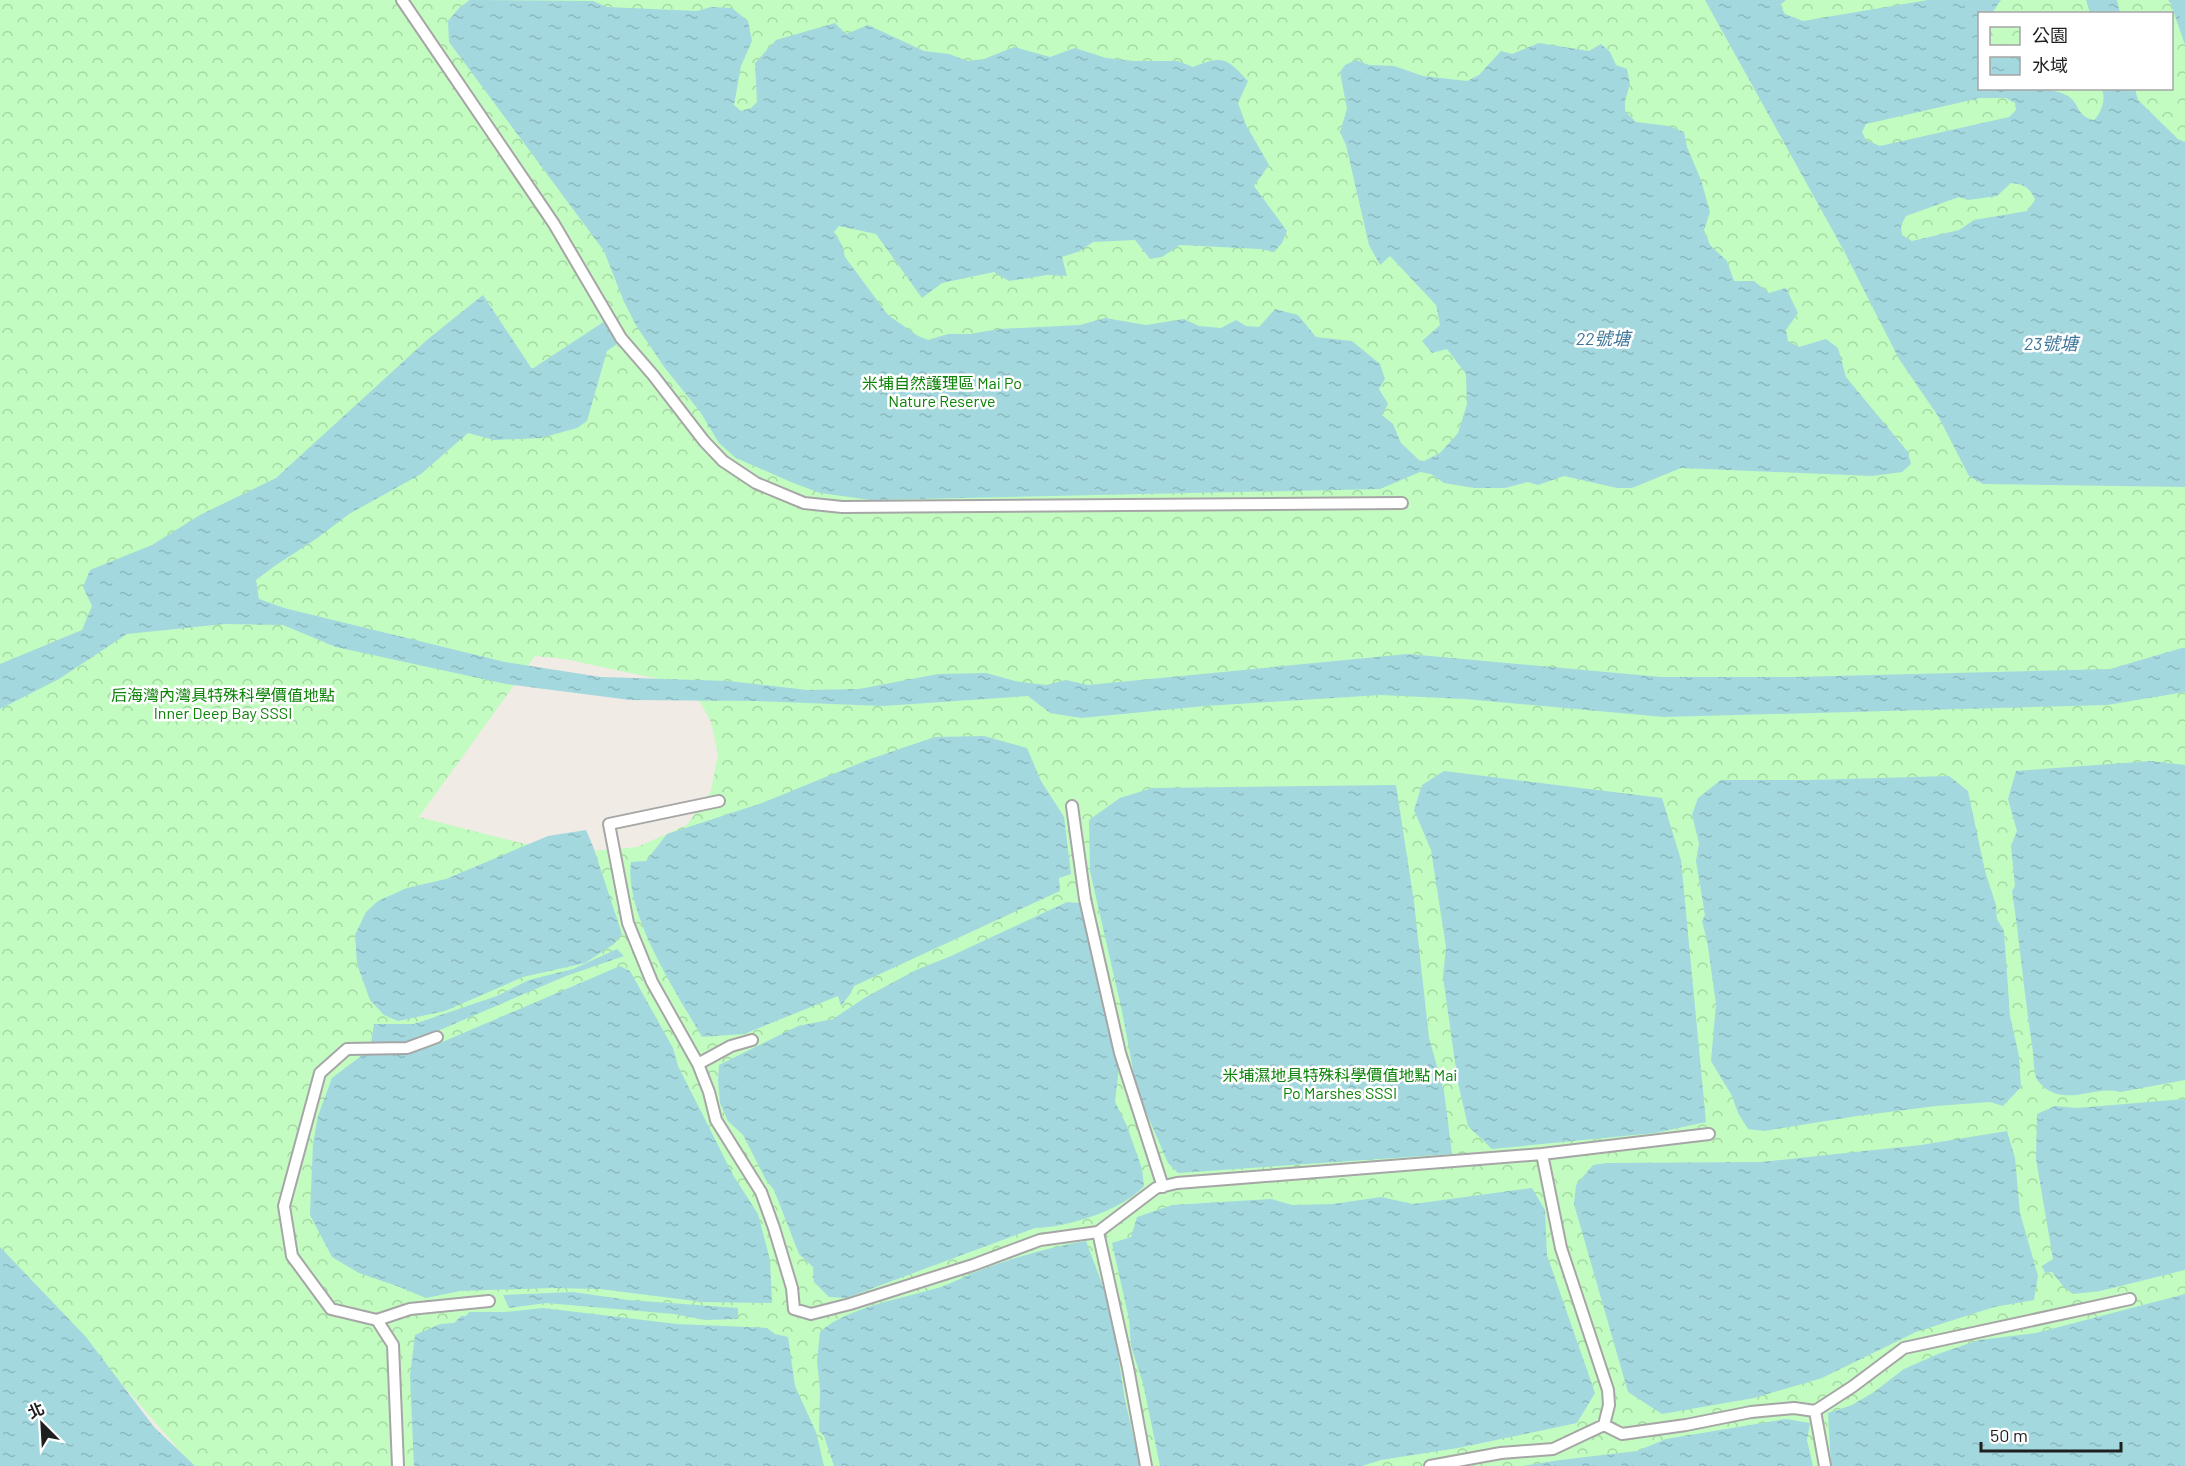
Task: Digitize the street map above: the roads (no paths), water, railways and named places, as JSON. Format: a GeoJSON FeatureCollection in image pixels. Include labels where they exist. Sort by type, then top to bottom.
{"type":"FeatureCollection","features":[{"type":"Feature","properties":{"kind":"lane"},"geometry":{"type":"LineString","coordinates":[[402,0],[554,224],[624,343],[653,375],[713,452],[756,483],[804,503],[842,507],[1402,503]]}},
{"type":"Feature","properties":{"kind":"lane"},"geometry":{"type":"LineString","coordinates":[[719,801],[609,824],[628,923],[652,982],[698,1064],[709,1092],[716,1120],[761,1192],[792,1288],[794,1309],[811,1314],[973,1265],[1040,1240],[1098,1232],[1156,1188],[1177,1183],[1542,1154],[1709,1134]]}},
{"type":"Feature","properties":{"kind":"lane"},"geometry":{"type":"LineString","coordinates":[[1072,806],[1085,898],[1120,1053],[1163,1186]]}},
{"type":"Feature","properties":{"kind":"lane"},"geometry":{"type":"LineString","coordinates":[[436,1037],[407,1048],[347,1049],[320,1073],[284,1206],[292,1256],[331,1309],[377,1320],[410,1309],[489,1301]]}},
{"type":"Feature","properties":{"kind":"lane"},"geometry":{"type":"LineString","coordinates":[[698,1064],[731,1046],[752,1040]]}},
{"type":"Feature","properties":{"kind":"lane"},"geometry":{"type":"LineString","coordinates":[[1542,1154],[1561,1248],[1608,1390],[1609,1405],[1604,1425]]}},
{"type":"Feature","properties":{"kind":"lane"},"geometry":{"type":"LineString","coordinates":[[1098,1232],[1128,1368],[1146,1466]]}},
{"type":"Feature","properties":{"kind":"lane"},"geometry":{"type":"LineString","coordinates":[[1604,1425],[1622,1434],[1686,1425],[1751,1412],[1794,1408],[1815,1411],[1904,1348],[2130,1299]]}},
{"type":"Feature","properties":{"kind":"lane"},"geometry":{"type":"LineString","coordinates":[[377,1320],[393,1345],[398,1466]]}},
{"type":"Feature","properties":{"kind":"lane"},"geometry":{"type":"LineString","coordinates":[[1815,1411],[1825,1466]]}},
{"type":"Feature","properties":{"kind":"lane"},"geometry":{"type":"LineString","coordinates":[[1430,1466],[1501,1454],[1553,1449],[1604,1425]]}},
{"type":"Feature","properties":{"kind":"water","name":"22號塘"},"geometry":{"type":"Polygon","coordinates":[[[470,0],[593,1],[607,7],[697,11],[711,7],[732,8],[748,21],[752,41],[741,66],[734,105],[741,111],[751,108],[757,102],[755,63],[776,40],[835,23],[846,34],[868,25],[924,51],[949,54],[968,61],[984,59],[1014,47],[1050,57],[1075,48],[1106,58],[1134,61],[1178,61],[1193,67],[1218,60],[1229,63],[1248,81],[1238,103],[1246,125],[1269,165],[1254,186],[1287,231],[1282,243],[1274,252],[1260,249],[1180,245],[1162,257],[1150,259],[1135,240],[1093,242],[1080,251],[1062,257],[1067,276],[1047,275],[1009,281],[994,272],[942,283],[922,298],[876,234],[839,226],[834,232],[842,245],[845,257],[888,315],[918,336],[928,340],[948,334],[1080,325],[1105,318],[1146,325],[1184,319],[1199,326],[1221,328],[1236,320],[1246,326],[1259,327],[1275,309],[1298,315],[1316,337],[1352,341],[1380,364],[1385,379],[1379,389],[1388,404],[1382,415],[1393,424],[1401,443],[1419,460],[1424,461],[1440,453],[1458,433],[1467,404],[1466,374],[1447,349],[1432,353],[1422,341],[1440,325],[1436,305],[1390,256],[1380,265],[1369,245],[1346,145],[1340,132],[1347,109],[1340,72],[1345,65],[1356,60],[1369,65],[1394,66],[1423,76],[1467,81],[1479,75],[1501,51],[1512,54],[1539,43],[1589,51],[1601,44],[1610,52],[1616,65],[1627,69],[1630,84],[1625,101],[1625,111],[1636,122],[1669,126],[1684,132],[1710,212],[1704,230],[1710,245],[1727,261],[1734,281],[1754,281],[1769,293],[1786,288],[1798,313],[1786,330],[1788,341],[1799,347],[1826,339],[1838,348],[1846,377],[1908,452],[1911,464],[1902,472],[1872,476],[1681,468],[1632,488],[1617,488],[1564,476],[1538,485],[1528,482],[1505,488],[1474,488],[1444,483],[1431,474],[1420,472],[1380,489],[871,500],[820,493],[736,458],[719,443],[701,413],[665,368],[637,327],[624,302],[604,251],[449,42],[448,21],[460,7],[470,0]]]}},
{"type":"Feature","properties":{"kind":"water","name":"23號塘"},"geometry":{"type":"Polygon","coordinates":[[[1705,0],[1786,0],[1780,5],[1785,14],[1803,21],[1928,0],[2001,0],[1993,12],[1978,12],[1978,90],[2060,92],[2072,99],[2084,116],[2094,120],[2102,105],[2104,97],[2102,90],[2135,90],[2138,100],[2178,139],[2185,142],[2185,487],[1983,484],[1969,476],[1938,416],[1899,359],[1844,251],[1705,0]],[[1980,98],[1866,124],[1862,132],[1866,140],[1880,146],[2009,117],[2016,110],[2015,103],[2006,98],[1980,98]],[[2011,183],[1997,196],[1968,200],[1959,197],[1906,216],[1901,225],[1902,235],[1912,241],[1959,230],[1974,220],[2027,211],[2035,200],[2026,187],[2011,183]]]}},
{"type":"Feature","properties":{"kind":"water"},"geometry":{"type":"Polygon","coordinates":[[[2086,0],[2117,0],[2120,12],[2090,12],[2086,0]]]}},
{"type":"Feature","properties":{"kind":"water"},"geometry":{"type":"Polygon","coordinates":[[[2168,0],[2185,0],[2185,45],[2171,4],[2168,0]]]}},
{"type":"Feature","properties":{"kind":"water"},"geometry":{"type":"Polygon","coordinates":[[[483,295],[532,369],[605,321],[620,342],[607,351],[587,421],[577,428],[541,438],[494,440],[468,433],[421,474],[349,514],[256,580],[259,599],[284,608],[505,662],[601,677],[728,681],[807,690],[859,689],[938,674],[986,673],[1015,681],[1046,685],[1066,680],[1088,685],[1408,654],[1661,677],[1794,677],[2110,669],[2185,648],[2185,692],[2107,705],[1664,717],[1465,699],[1380,695],[1205,706],[1081,718],[1050,713],[1028,696],[883,706],[755,701],[630,700],[506,684],[336,647],[283,625],[224,624],[127,634],[59,679],[0,709],[0,664],[82,630],[92,606],[83,587],[90,570],[152,545],[200,515],[276,478],[428,339],[483,295]]]}},
{"type":"Feature","properties":{"kind":"water"},"geometry":{"type":"Polygon","coordinates":[[[984,736],[1027,748],[1041,781],[1064,817],[1071,874],[1059,878],[1060,891],[854,986],[841,1006],[838,996],[744,1034],[702,1037],[666,976],[644,928],[635,905],[631,883],[631,862],[646,861],[667,834],[762,803],[870,759],[935,737],[984,736]]]}},
{"type":"Feature","properties":{"kind":"water"},"geometry":{"type":"Polygon","coordinates":[[[2151,761],[2185,765],[2185,1080],[2120,1092],[2111,1090],[2075,1095],[2057,1094],[2041,1084],[2034,1069],[2012,891],[2015,886],[2011,846],[2017,831],[2008,799],[2016,771],[2151,761]]]}},
{"type":"Feature","properties":{"kind":"water"},"geometry":{"type":"Polygon","coordinates":[[[1444,771],[1662,798],[1681,860],[1706,1122],[1655,1133],[1492,1149],[1468,1126],[1458,1083],[1443,977],[1446,947],[1431,850],[1414,810],[1422,785],[1444,771]]]}},
{"type":"Feature","properties":{"kind":"water"},"geometry":{"type":"Polygon","coordinates":[[[1949,776],[1968,791],[1985,871],[1996,905],[1997,919],[2004,931],[2010,1016],[2019,1056],[2021,1087],[2003,1106],[1990,1102],[1936,1106],[1764,1131],[1748,1129],[1711,1061],[1716,1004],[1702,921],[1705,915],[1696,861],[1699,843],[1692,815],[1698,798],[1721,780],[1949,776]]]}},
{"type":"Feature","properties":{"kind":"water"},"geometry":{"type":"Polygon","coordinates":[[[1396,785],[1414,902],[1429,1038],[1444,1091],[1452,1154],[1178,1173],[1168,1163],[1137,1091],[1122,1011],[1090,871],[1089,820],[1120,798],[1152,788],[1396,785]]]}},
{"type":"Feature","properties":{"kind":"water"},"geometry":{"type":"Polygon","coordinates":[[[586,830],[622,934],[614,944],[585,963],[523,977],[445,1011],[398,1021],[384,1015],[370,1000],[357,964],[355,935],[366,912],[378,901],[407,888],[446,879],[548,836],[586,830]]]}},
{"type":"Feature","properties":{"kind":"water"},"geometry":{"type":"Polygon","coordinates":[[[1067,902],[1079,903],[1089,912],[1120,1058],[1115,1102],[1127,1126],[1142,1169],[1144,1186],[1122,1203],[1093,1216],[1063,1225],[1035,1228],[846,1298],[829,1297],[814,1282],[813,1267],[799,1254],[774,1190],[766,1180],[743,1135],[728,1121],[720,1103],[719,1065],[798,1026],[833,1019],[866,997],[916,970],[1067,902]]]}},
{"type":"Feature","properties":{"kind":"water"},"geometry":{"type":"Polygon","coordinates":[[[617,949],[624,956],[566,976],[440,1030],[400,1045],[371,1043],[374,1024],[414,1024],[497,996],[529,980],[573,969],[617,949]]]}},
{"type":"Feature","properties":{"kind":"water"},"geometry":{"type":"Polygon","coordinates":[[[620,966],[630,971],[673,1048],[678,1066],[733,1175],[758,1214],[770,1260],[772,1303],[703,1302],[600,1289],[550,1288],[460,1291],[426,1298],[359,1273],[332,1257],[310,1215],[313,1144],[318,1116],[332,1078],[365,1053],[391,1055],[433,1046],[620,966]]]}},
{"type":"Feature","properties":{"kind":"water"},"geometry":{"type":"Polygon","coordinates":[[[2185,1099],[2185,1270],[2100,1291],[2073,1294],[2052,1272],[2045,1273],[2042,1266],[2053,1259],[2036,1159],[2037,1114],[2055,1106],[2077,1108],[2185,1099]]]}},
{"type":"Feature","properties":{"kind":"water"},"geometry":{"type":"Polygon","coordinates":[[[2007,1131],[2015,1158],[2020,1213],[2038,1276],[2034,1300],[1994,1307],[1916,1332],[1822,1378],[1754,1398],[1662,1414],[1628,1392],[1574,1204],[1576,1185],[1593,1165],[1761,1162],[1921,1145],[2007,1131]]]}},
{"type":"Feature","properties":{"kind":"water"},"geometry":{"type":"Polygon","coordinates":[[[1532,1188],[1545,1210],[1547,1255],[1595,1393],[1577,1423],[1458,1448],[1381,1460],[1362,1466],[1160,1466],[1143,1383],[1131,1346],[1129,1319],[1112,1243],[1131,1237],[1137,1217],[1172,1205],[1271,1199],[1292,1205],[1333,1204],[1381,1197],[1413,1204],[1532,1188]]]}},
{"type":"Feature","properties":{"kind":"water"},"geometry":{"type":"Polygon","coordinates":[[[1086,1241],[1110,1305],[1125,1400],[1140,1466],[834,1466],[824,1436],[819,1431],[820,1390],[817,1361],[820,1332],[831,1323],[861,1310],[941,1287],[1021,1256],[1086,1241]]]}},
{"type":"Feature","properties":{"kind":"water"},"geometry":{"type":"Polygon","coordinates":[[[0,1247],[86,1337],[154,1427],[195,1466],[0,1466],[0,1247]]]}},
{"type":"Feature","properties":{"kind":"water"},"geometry":{"type":"Polygon","coordinates":[[[573,1292],[628,1300],[738,1308],[738,1319],[705,1320],[674,1314],[546,1303],[509,1308],[503,1295],[573,1292]]]}},
{"type":"Feature","properties":{"kind":"water"},"geometry":{"type":"Polygon","coordinates":[[[2185,1294],[2185,1466],[1831,1466],[1828,1413],[1852,1405],[1874,1392],[1904,1369],[1979,1340],[2036,1333],[2185,1294]]]}},
{"type":"Feature","properties":{"kind":"water"},"geometry":{"type":"Polygon","coordinates":[[[543,1308],[677,1324],[767,1328],[775,1334],[788,1337],[795,1386],[816,1432],[824,1466],[414,1466],[410,1376],[415,1335],[440,1324],[454,1323],[469,1312],[505,1312],[543,1308]]]}},
{"type":"Feature","properties":{"kind":"water"},"geometry":{"type":"Polygon","coordinates":[[[1786,1419],[1810,1423],[1807,1440],[1813,1466],[1523,1466],[1637,1451],[1666,1439],[1786,1419]]]}},
{"type":"Feature","properties":{"kind":"park label","name":"米埔自然護理區 Mai Po Nature Reserve"},"geometry":{"type":"Point","coordinates":[942,392]}},
{"type":"Feature","properties":{"kind":"park label","name":"后海灣內灣具特殊科學價值地點 Inner Deep Bay SSSI"},"geometry":{"type":"Point","coordinates":[223,704]}},
{"type":"Feature","properties":{"kind":"park label","name":"米埔濕地具特殊科學價值地點 Mai Po Marshes SSSI"},"geometry":{"type":"Point","coordinates":[1340,1084]}}]}
